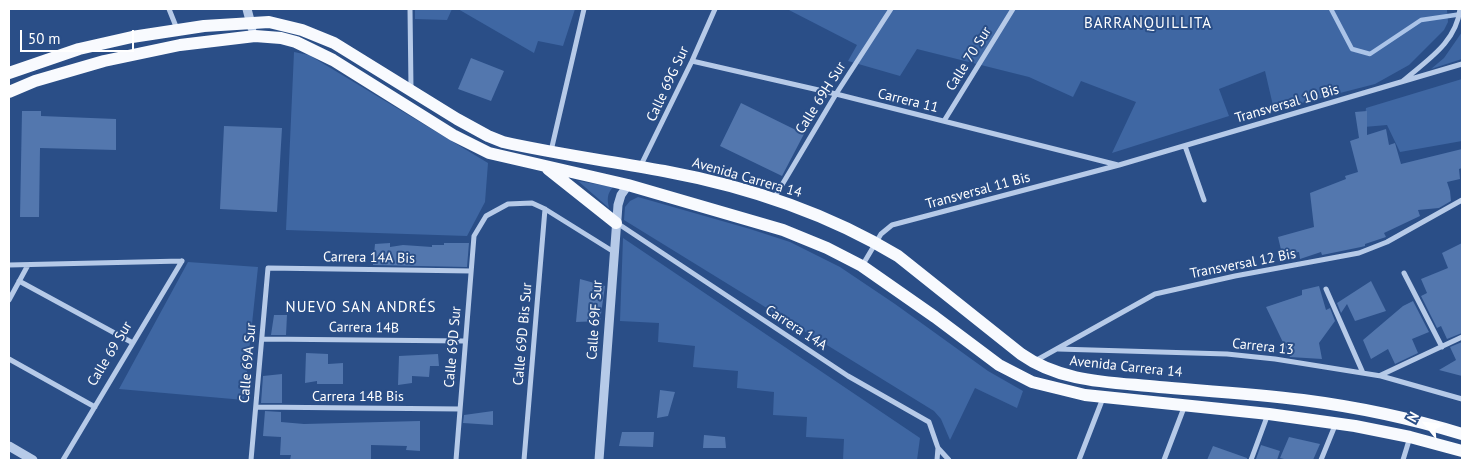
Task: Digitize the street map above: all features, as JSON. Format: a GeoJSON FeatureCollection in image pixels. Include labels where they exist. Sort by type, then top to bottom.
{"type":"FeatureCollection","features":[{"type":"Feature","properties":{"kind":"main road","name":"Avenida Carrera 14"},"geometry":{"type":"LineString","coordinates":[[9,73],[79,49],[125,38],[251,22],[270,22],[287,25],[334,43],[457,120],[488,136],[522,146],[701,180],[773,200],[831,221],[898,256],[1033,362],[1060,375],[1079,379],[1303,400],[1388,414],[1462,434]]}},
{"type":"Feature","properties":{"kind":"main road"},"geometry":{"type":"LineString","coordinates":[[9,92],[35,81],[104,61],[180,45],[255,36],[281,38],[303,45],[333,60],[474,146],[504,157],[628,185],[782,230],[827,248],[862,266],[935,316],[999,365],[1032,382],[1055,389],[1104,396],[1336,423],[1410,437],[1462,451]]}},
{"type":"Feature","properties":{"kind":"main road"},"geometry":{"type":"LineString","coordinates":[[546,167],[616,223]]}},
{"type":"Feature","properties":{"kind":"street"},"geometry":{"type":"LineString","coordinates":[[169,9],[177,30]]}},
{"type":"Feature","properties":{"kind":"street"},"geometry":{"type":"LineString","coordinates":[[247,9],[255,36]]}},
{"type":"Feature","properties":{"kind":"street"},"geometry":{"type":"LineString","coordinates":[[410,9],[411,91]]}},
{"type":"Feature","properties":{"kind":"street"},"geometry":{"type":"LineString","coordinates":[[551,150],[584,9]]}},
{"type":"Feature","properties":{"kind":"street","name":"Calle 69G Sur"},"geometry":{"type":"LineString","coordinates":[[640,168],[715,9]]}},
{"type":"Feature","properties":{"kind":"street","name":"Calle 69H Sur"},"geometry":{"type":"LineString","coordinates":[[773,200],[836,94],[892,9]]}},
{"type":"Feature","properties":{"kind":"street","name":"Calle 70 Sur"},"geometry":{"type":"LineString","coordinates":[[944,122],[1013,9]]}},
{"type":"Feature","properties":{"kind":"street"},"geometry":{"type":"LineString","coordinates":[[1400,82],[1440,50],[1457,25],[1460,9]]}},
{"type":"Feature","properties":{"kind":"street","name":"Carrera 11"},"geometry":{"type":"LineString","coordinates":[[692,61],[836,94],[1119,165]]}},
{"type":"Feature","properties":{"kind":"street","name":"Transversal 10 Bis"},"geometry":{"type":"LineString","coordinates":[[1119,165],[1462,64]]}},
{"type":"Feature","properties":{"kind":"street"},"geometry":{"type":"LineString","coordinates":[[1184,146],[1204,200]]}},
{"type":"Feature","properties":{"kind":"street","name":"Transversal 11 Bis"},"geometry":{"type":"LineString","coordinates":[[862,266],[881,234],[892,225],[1119,165]]}},
{"type":"Feature","properties":{"kind":"street","name":"Calle 69F Sur"},"geometry":{"type":"LineString","coordinates":[[599,460],[616,223],[620,198],[628,185]]}},
{"type":"Feature","properties":{"kind":"street","name":"Transversal 12 Bis"},"geometry":{"type":"LineString","coordinates":[[1033,362],[1155,294],[1235,276],[1359,254],[1388,242],[1462,200]]}},
{"type":"Feature","properties":{"kind":"street","name":"Calle 69D Sur"},"geometry":{"type":"LineString","coordinates":[[456,460],[474,236],[486,216],[508,204],[532,203],[545,209]]}},
{"type":"Feature","properties":{"kind":"street"},"geometry":{"type":"LineString","coordinates":[[545,209],[614,252]]}},
{"type":"Feature","properties":{"kind":"street","name":"Calle 69D Bis Sur"},"geometry":{"type":"LineString","coordinates":[[524,460],[545,209]]}},
{"type":"Feature","properties":{"kind":"street","name":"Carrera 14A"},"geometry":{"type":"LineString","coordinates":[[616,223],[848,376],[929,422],[938,448],[949,460]]}},
{"type":"Feature","properties":{"kind":"street","name":"Calle 69 Sur"},"geometry":{"type":"LineString","coordinates":[[28,265],[182,261],[63,460]]}},
{"type":"Feature","properties":{"kind":"street"},"geometry":{"type":"LineString","coordinates":[[9,266],[28,265]]}},
{"type":"Feature","properties":{"kind":"street"},"geometry":{"type":"LineString","coordinates":[[9,300],[28,265]]}},
{"type":"Feature","properties":{"kind":"street","name":"Carrera 14A Bis"},"geometry":{"type":"LineString","coordinates":[[268,268],[471,271]]}},
{"type":"Feature","properties":{"kind":"street","name":"Calle 69A Sur"},"geometry":{"type":"LineString","coordinates":[[251,460],[268,268]]}},
{"type":"Feature","properties":{"kind":"street"},"geometry":{"type":"LineString","coordinates":[[1404,273],[1442,347]]}},
{"type":"Feature","properties":{"kind":"street"},"geometry":{"type":"LineString","coordinates":[[19,281],[133,343]]}},
{"type":"Feature","properties":{"kind":"street"},"geometry":{"type":"LineString","coordinates":[[1326,290],[1363,373]]}},
{"type":"Feature","properties":{"kind":"street"},"geometry":{"type":"LineString","coordinates":[[1381,376],[1462,337]]}},
{"type":"Feature","properties":{"kind":"street","name":"Carrera 14B"},"geometry":{"type":"LineString","coordinates":[[262,339],[465,341]]}},
{"type":"Feature","properties":{"kind":"street","name":"Carrera 13"},"geometry":{"type":"LineString","coordinates":[[1057,349],[1227,354],[1301,362],[1381,376],[1462,399]]}},
{"type":"Feature","properties":{"kind":"street"},"geometry":{"type":"LineString","coordinates":[[9,359],[95,407]]}},
{"type":"Feature","properties":{"kind":"street"},"geometry":{"type":"LineString","coordinates":[[1079,460],[1104,396]]}},
{"type":"Feature","properties":{"kind":"street"},"geometry":{"type":"LineString","coordinates":[[1164,460],[1185,405]]}},
{"type":"Feature","properties":{"kind":"street","name":"Carrera 14B Bis"},"geometry":{"type":"LineString","coordinates":[[256,407],[460,409]]}},
{"type":"Feature","properties":{"kind":"street"},"geometry":{"type":"LineString","coordinates":[[1251,460],[1269,414]]}},
{"type":"Feature","properties":{"kind":"street"},"geometry":{"type":"LineString","coordinates":[[1322,460],[1336,423]]}},
{"type":"Feature","properties":{"kind":"street"},"geometry":{"type":"LineString","coordinates":[[1403,460],[1410,437]]}},
{"type":"Feature","properties":{"kind":"street"},"geometry":{"type":"LineString","coordinates":[[9,446],[33,460]]}},
{"type":"Feature","properties":{"kind":"street"},"geometry":{"type":"LineString","coordinates":[[937,460],[938,448]]}},
{"type":"Feature","properties":{"kind":"shaded area"},"geometry":{"type":"Polygon","coordinates":[[[415,9],[452,9],[447,20],[415,19],[415,9]]]}},
{"type":"Feature","properties":{"kind":"shaded area"},"geometry":{"type":"Polygon","coordinates":[[[458,9],[575,9],[563,46],[538,41],[534,53],[458,9]]]}},
{"type":"Feature","properties":{"kind":"shaded area"},"geometry":{"type":"Polygon","coordinates":[[[787,9],[1443,9],[1447,10],[1448,22],[1444,30],[1409,65],[1375,84],[1274,110],[1265,71],[1219,89],[1229,116],[1112,153],[1136,102],[1081,81],[1073,97],[1029,77],[917,49],[900,76],[848,61],[857,45],[787,9]]]}},
{"type":"Feature","properties":{"kind":"shaded area"},"geometry":{"type":"Polygon","coordinates":[[[1462,32],[1462,59],[1431,69],[1444,58],[1462,32]]]}},
{"type":"Feature","properties":{"kind":"shaded area"},"geometry":{"type":"Polygon","coordinates":[[[294,52],[309,55],[488,163],[485,202],[467,236],[286,230],[294,52]]]}},
{"type":"Feature","properties":{"kind":"shaded area"},"geometry":{"type":"Polygon","coordinates":[[[1462,79],[1462,141],[1400,152],[1387,125],[1364,127],[1366,108],[1462,79]]]}},
{"type":"Feature","properties":{"kind":"shaded area"},"geometry":{"type":"Polygon","coordinates":[[[578,181],[613,187],[608,197],[609,208],[578,181]]]}},
{"type":"Feature","properties":{"kind":"shaded area"},"geometry":{"type":"Polygon","coordinates":[[[638,197],[790,242],[840,267],[988,371],[1023,391],[1017,408],[975,388],[950,440],[941,419],[934,411],[624,220],[625,207],[630,201],[638,197]]]}},
{"type":"Feature","properties":{"kind":"shaded area"},"geometry":{"type":"Polygon","coordinates":[[[623,238],[920,438],[917,460],[843,460],[844,439],[806,437],[807,417],[773,415],[774,392],[737,388],[738,371],[693,367],[695,346],[658,342],[659,323],[620,321],[623,238]]]}},
{"type":"Feature","properties":{"kind":"shaded area"},"geometry":{"type":"Polygon","coordinates":[[[188,262],[258,267],[244,400],[119,389],[188,262]]]}},
{"type":"Feature","properties":{"kind":"building"},"geometry":{"type":"Polygon","coordinates":[[[471,58],[504,71],[491,101],[458,89],[471,58]]]}},
{"type":"Feature","properties":{"kind":"building"},"geometry":{"type":"Polygon","coordinates":[[[741,103],[804,134],[782,176],[720,146],[741,103]]]}},
{"type":"Feature","properties":{"kind":"building"},"geometry":{"type":"Polygon","coordinates":[[[22,111],[41,111],[41,116],[116,119],[116,150],[40,148],[39,217],[20,217],[22,111]]]}},
{"type":"Feature","properties":{"kind":"building"},"geometry":{"type":"Polygon","coordinates":[[[1367,111],[1367,135],[1386,129],[1389,145],[1395,143],[1401,164],[1462,149],[1462,168],[1459,169],[1460,179],[1447,182],[1451,201],[1439,208],[1418,210],[1420,216],[1384,233],[1386,237],[1365,244],[1365,246],[1322,255],[1321,252],[1300,259],[1299,252],[1282,254],[1278,237],[1314,227],[1310,193],[1346,179],[1345,176],[1358,172],[1350,141],[1359,138],[1355,112],[1367,111]]]}},
{"type":"Feature","properties":{"kind":"building"},"geometry":{"type":"Polygon","coordinates":[[[224,126],[282,128],[277,212],[220,209],[224,126]]]}},
{"type":"Feature","properties":{"kind":"building"},"geometry":{"type":"Polygon","coordinates":[[[390,243],[390,247],[403,245],[432,247],[432,245],[444,245],[444,243],[469,243],[467,267],[373,265],[375,244],[390,243]]]}},
{"type":"Feature","properties":{"kind":"building"},"geometry":{"type":"Polygon","coordinates":[[[1462,243],[1462,333],[1447,339],[1441,326],[1437,328],[1421,296],[1427,293],[1421,279],[1448,268],[1442,253],[1462,243]]]}},
{"type":"Feature","properties":{"kind":"building"},"geometry":{"type":"Polygon","coordinates":[[[580,279],[605,286],[600,321],[576,322],[580,279]]]}},
{"type":"Feature","properties":{"kind":"building"},"geometry":{"type":"Polygon","coordinates":[[[1371,281],[1386,311],[1355,321],[1347,304],[1341,313],[1337,303],[1371,281]]]}},
{"type":"Feature","properties":{"kind":"building"},"geometry":{"type":"Polygon","coordinates":[[[1319,286],[1326,310],[1330,308],[1335,321],[1319,343],[1322,359],[1290,357],[1266,307],[1302,295],[1302,290],[1319,286]]]}},
{"type":"Feature","properties":{"kind":"building"},"geometry":{"type":"Polygon","coordinates":[[[1413,301],[1429,332],[1412,339],[1418,353],[1395,364],[1388,349],[1371,359],[1363,340],[1403,306],[1413,301]]]}},
{"type":"Feature","properties":{"kind":"building"},"geometry":{"type":"Polygon","coordinates":[[[274,315],[287,315],[286,335],[271,335],[274,315]]]}},
{"type":"Feature","properties":{"kind":"building"},"geometry":{"type":"Polygon","coordinates":[[[1462,342],[1462,376],[1439,370],[1456,360],[1450,347],[1462,342]]]}},
{"type":"Feature","properties":{"kind":"building"},"geometry":{"type":"Polygon","coordinates":[[[306,353],[328,354],[328,364],[343,363],[343,384],[317,384],[317,381],[305,383],[306,353]]]}},
{"type":"Feature","properties":{"kind":"building"},"geometry":{"type":"Polygon","coordinates":[[[438,354],[439,366],[430,366],[429,377],[412,376],[412,383],[398,385],[399,356],[438,354]]]}},
{"type":"Feature","properties":{"kind":"building"},"geometry":{"type":"Polygon","coordinates":[[[282,374],[282,403],[261,403],[263,376],[282,374]]]}},
{"type":"Feature","properties":{"kind":"building"},"geometry":{"type":"Polygon","coordinates":[[[660,390],[675,392],[668,416],[657,418],[660,390]]]}},
{"type":"Feature","properties":{"kind":"building"},"geometry":{"type":"Polygon","coordinates":[[[265,411],[281,412],[281,422],[304,424],[420,421],[420,451],[406,450],[407,446],[371,445],[371,460],[290,460],[291,455],[280,455],[281,437],[263,436],[265,411]]]}},
{"type":"Feature","properties":{"kind":"building"},"geometry":{"type":"Polygon","coordinates":[[[493,411],[493,425],[463,423],[464,415],[493,411]]]}},
{"type":"Feature","properties":{"kind":"building"},"geometry":{"type":"Polygon","coordinates":[[[622,432],[654,432],[653,447],[619,446],[622,432]]]}},
{"type":"Feature","properties":{"kind":"building"},"geometry":{"type":"Polygon","coordinates":[[[704,435],[725,437],[726,448],[703,448],[704,435]]]}},
{"type":"Feature","properties":{"kind":"building"},"geometry":{"type":"Polygon","coordinates":[[[1289,437],[1320,444],[1313,460],[1288,460],[1280,458],[1289,437]]]}},
{"type":"Feature","properties":{"kind":"building"},"geometry":{"type":"Polygon","coordinates":[[[1261,445],[1280,451],[1277,460],[1256,459],[1261,445]]]}},
{"type":"Feature","properties":{"kind":"building"},"geometry":{"type":"Polygon","coordinates":[[[1213,446],[1247,458],[1247,460],[1207,460],[1213,446]]]}},
{"type":"Feature","properties":{"kind":"waterway"},"geometry":{"type":"LineString","coordinates":[[1331,9],[1352,49],[1370,54],[1421,20],[1462,14]]}},
{"type":"Feature","properties":{"kind":"district","name":"BARRANQUILLITA"},"geometry":{"type":"Point","coordinates":[1148,24]}},
{"type":"Feature","properties":{"kind":"district","name":"NUEVO SAN ANDRÉS"},"geometry":{"type":"Point","coordinates":[361,308]}}]}
